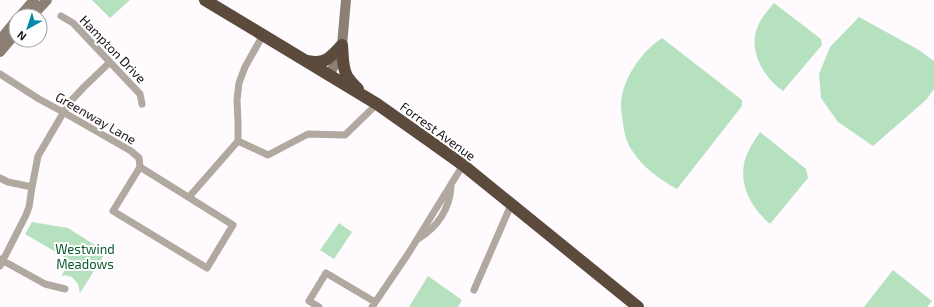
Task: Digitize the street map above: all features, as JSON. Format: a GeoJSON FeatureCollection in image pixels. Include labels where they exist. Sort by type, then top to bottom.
{"type":"FeatureCollection","features":[{"type":"Feature","properties":{"kind":"highway","name":"Forrest Avenue"},"geometry":{"type":"LineString","coordinates":[[206,0],[372,101],[428,140],[463,166],[638,307]]}},
{"type":"Feature","properties":{"kind":"highway"},"geometry":{"type":"LineString","coordinates":[[303,60],[315,62],[325,60],[334,54],[342,45]]}},
{"type":"Feature","properties":{"kind":"highway"},"geometry":{"type":"LineString","coordinates":[[342,45],[346,74],[349,79],[372,101]]}},
{"type":"Feature","properties":{"kind":"main road"},"geometry":{"type":"LineString","coordinates":[[27,8],[34,0]]}},
{"type":"Feature","properties":{"kind":"main road"},"geometry":{"type":"LineString","coordinates":[[40,8],[47,0]]}},
{"type":"Feature","properties":{"kind":"main road"},"geometry":{"type":"LineString","coordinates":[[329,75],[337,61],[342,45],[346,0]]}},
{"type":"Feature","properties":{"kind":"main road"},"geometry":{"type":"LineString","coordinates":[[0,40],[8,30]]}},
{"type":"Feature","properties":{"kind":"main road"},"geometry":{"type":"LineString","coordinates":[[0,52],[8,42]]}},
{"type":"Feature","properties":{"kind":"street","name":"Hampton Drive"},"geometry":{"type":"LineString","coordinates":[[61,16],[73,23],[140,94],[142,104]]}},
{"type":"Feature","properties":{"kind":"street"},"geometry":{"type":"LineString","coordinates":[[189,197],[238,141],[237,100],[239,83],[245,66],[263,35]]}},
{"type":"Feature","properties":{"kind":"street"},"geometry":{"type":"LineString","coordinates":[[66,290],[45,284],[1,262],[29,207],[38,156],[69,103],[110,62]]}},
{"type":"Feature","properties":{"kind":"street","name":"Greenway Lane"},"geometry":{"type":"LineString","coordinates":[[0,74],[39,99],[131,151],[139,158],[140,167],[113,211],[207,268],[233,225],[140,167]]}},
{"type":"Feature","properties":{"kind":"street"},"geometry":{"type":"LineString","coordinates":[[238,141],[268,155],[308,134],[345,135],[372,101]]}},
{"type":"Feature","properties":{"kind":"street"},"geometry":{"type":"LineString","coordinates":[[319,307],[309,301],[326,273],[373,305],[463,166]]}},
{"type":"Feature","properties":{"kind":"street"},"geometry":{"type":"LineString","coordinates":[[0,178],[8,182],[32,187]]}},
{"type":"Feature","properties":{"kind":"street"},"geometry":{"type":"LineString","coordinates":[[474,290],[510,204]]}},
{"type":"Feature","properties":{"kind":"green space"},"geometry":{"type":"Polygon","coordinates":[[[92,0],[130,0],[110,18],[92,0]]]}},
{"type":"Feature","properties":{"kind":"green space"},"geometry":{"type":"Polygon","coordinates":[[[774,3],[821,39],[822,45],[783,91],[764,71],[756,54],[755,35],[759,23],[774,3]]]}},
{"type":"Feature","properties":{"kind":"green space"},"geometry":{"type":"Polygon","coordinates":[[[859,17],[919,50],[934,61],[934,89],[926,100],[873,146],[838,122],[821,98],[819,74],[830,47],[859,17]]]}},
{"type":"Feature","properties":{"kind":"green space"},"geometry":{"type":"Polygon","coordinates":[[[662,38],[742,100],[742,106],[677,189],[651,172],[635,155],[629,146],[624,130],[621,111],[622,95],[634,66],[647,50],[662,38]]]}},
{"type":"Feature","properties":{"kind":"green space"},"geometry":{"type":"Polygon","coordinates":[[[760,132],[806,169],[808,178],[770,224],[755,208],[743,179],[745,159],[760,132]]]}},
{"type":"Feature","properties":{"kind":"green space","name":"Westwind Meadows"},"geometry":{"type":"Polygon","coordinates":[[[32,222],[68,228],[106,252],[80,293],[78,284],[72,277],[65,275],[61,276],[71,261],[25,234],[32,222]]]}},
{"type":"Feature","properties":{"kind":"green space"},"geometry":{"type":"Polygon","coordinates":[[[339,223],[352,232],[334,259],[320,250],[339,223]]]}},
{"type":"Feature","properties":{"kind":"green space"},"geometry":{"type":"Polygon","coordinates":[[[893,270],[932,301],[927,307],[864,307],[893,270]]]}},
{"type":"Feature","properties":{"kind":"green space"},"geometry":{"type":"Polygon","coordinates":[[[428,276],[462,300],[458,307],[409,307],[428,276]]]}}]}
